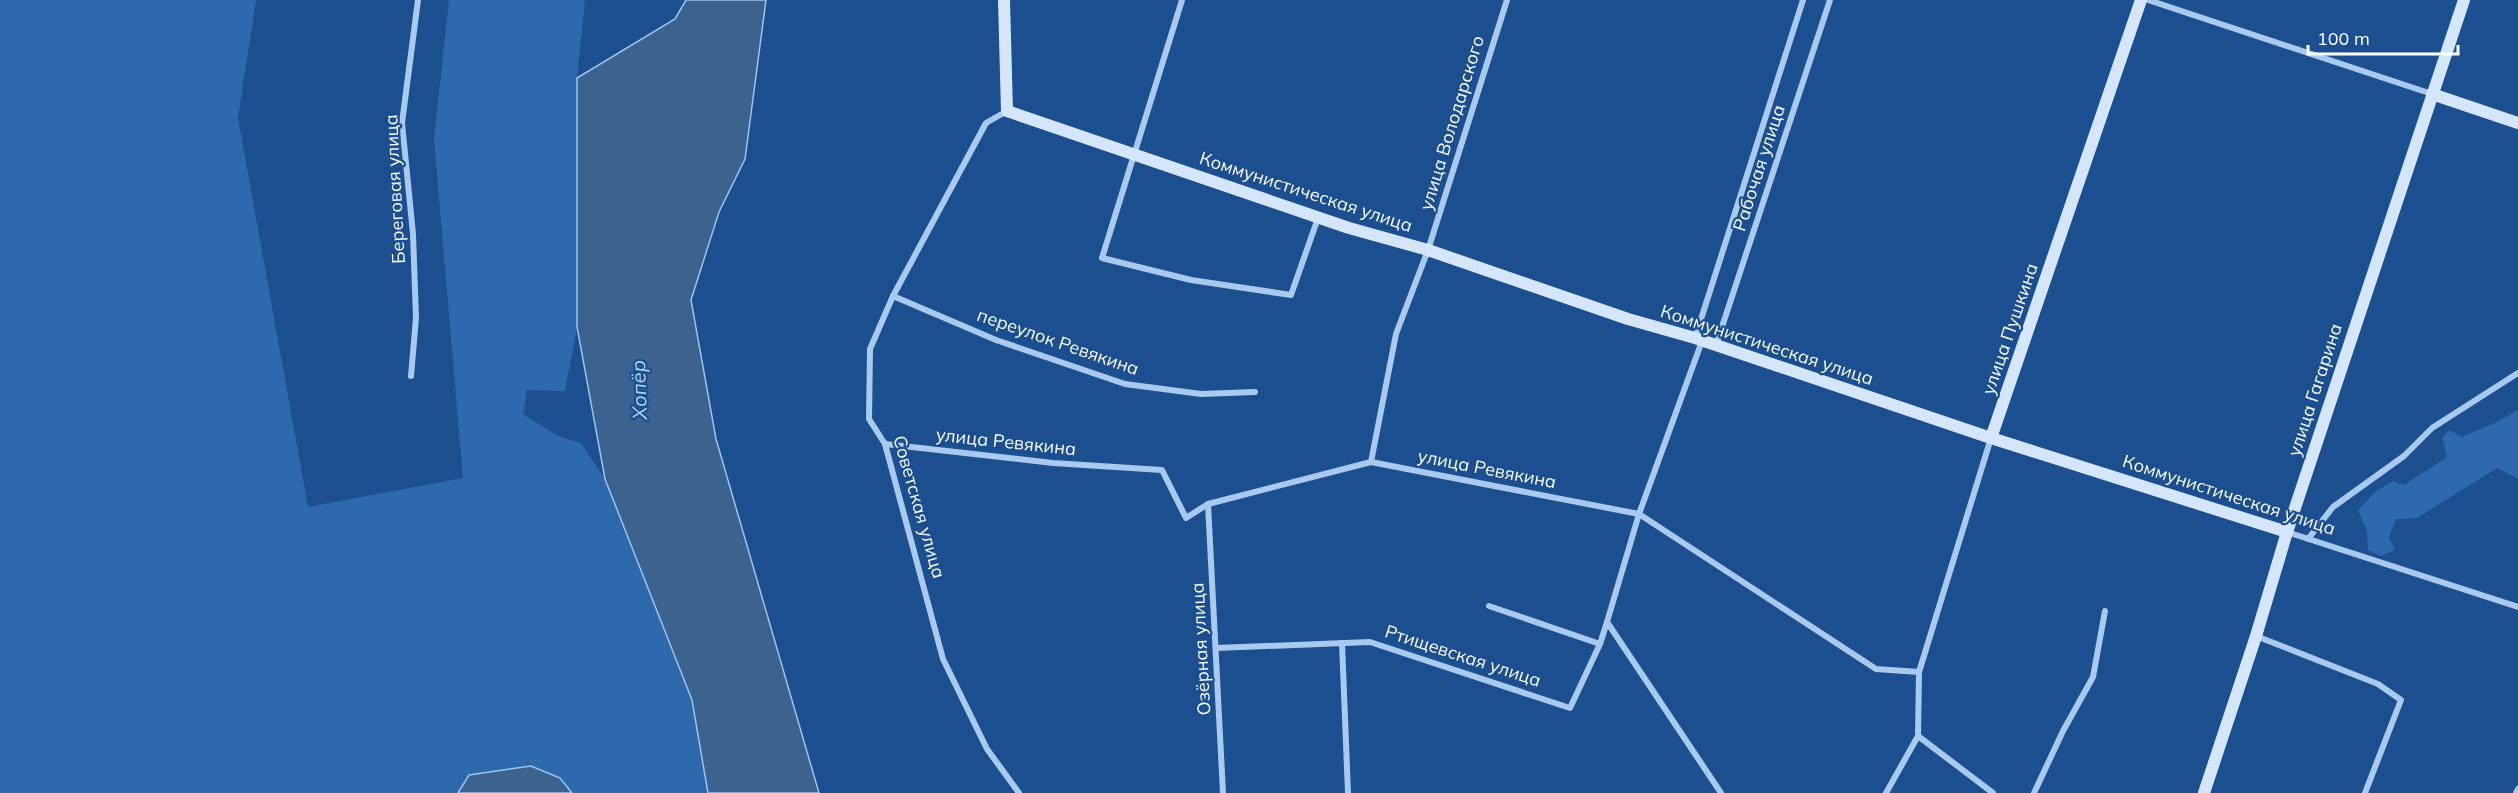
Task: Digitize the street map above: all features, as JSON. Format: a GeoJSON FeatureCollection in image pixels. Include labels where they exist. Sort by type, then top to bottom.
{"type":"FeatureCollection","features":[{"type":"Feature","properties":{"kind":"street","name":"Береговая улица"},"geometry":{"type":"LineString","coordinates":[[411,376],[416,318],[413,234],[402,123],[418,0]]}},
{"type":"Feature","properties":{"kind":"street"},"geometry":{"type":"LineString","coordinates":[[1004,0],[1007,111]]}},
{"type":"Feature","properties":{"kind":"street"},"geometry":{"type":"LineString","coordinates":[[1182,0],[1132,155],[1102,258],[1191,280],[1291,296],[1318,217]]}},
{"type":"Feature","properties":{"kind":"street","name":"улица Володарского"},"geometry":{"type":"LineString","coordinates":[[1371,462],[1396,334],[1428,250],[1507,0]]}},
{"type":"Feature","properties":{"kind":"street","name":"Рабочая улица"},"geometry":{"type":"LineString","coordinates":[[1699,339],[1803,0]]}},
{"type":"Feature","properties":{"kind":"street","name":"Рабочая улица"},"geometry":{"type":"LineString","coordinates":[[1716,345],[1830,0]]}},
{"type":"Feature","properties":{"kind":"street","name":"улица Пушкина"},"geometry":{"type":"LineString","coordinates":[[1919,672],[1991,438],[2141,0]]}},
{"type":"Feature","properties":{"kind":"street"},"geometry":{"type":"LineString","coordinates":[[2148,0],[2518,123]]}},
{"type":"Feature","properties":{"kind":"street","name":"улица Гагарина"},"geometry":{"type":"LineString","coordinates":[[2204,793],[2256,636],[2287,532],[2464,0]]}},
{"type":"Feature","properties":{"kind":"street","name":"Коммунистическая улица"},"geometry":{"type":"LineString","coordinates":[[1007,111],[1132,155],[1318,217],[1428,250],[1628,319],[1699,339],[1991,438],[2518,607]]}},
{"type":"Feature","properties":{"kind":"street","name":"Советская улица"},"geometry":{"type":"LineString","coordinates":[[1007,111],[986,123],[893,296],[870,349],[869,418],[885,444],[943,659],[987,748],[1019,793]]}},
{"type":"Feature","properties":{"kind":"street","name":"переулок Ревякина"},"geometry":{"type":"LineString","coordinates":[[893,296],[996,340],[1125,384],[1201,394],[1255,392]]}},
{"type":"Feature","properties":{"kind":"street","name":"Ртищевская улица"},"geometry":{"type":"LineString","coordinates":[[1216,648],[1370,642],[1570,708],[1600,644],[1639,514],[1699,339]]}},
{"type":"Feature","properties":{"kind":"street"},"geometry":{"type":"LineString","coordinates":[[2308,539],[2333,507],[2404,456],[2432,428],[2518,374]]}},
{"type":"Feature","properties":{"kind":"street","name":"улица Ревякина"},"geometry":{"type":"LineString","coordinates":[[885,444],[1053,463],[1162,470],[1186,518],[1208,504],[1371,462],[1639,514],[1876,669],[1919,672]]}},
{"type":"Feature","properties":{"kind":"street","name":"Озёрная улица"},"geometry":{"type":"LineString","coordinates":[[1208,504],[1223,793]]}},
{"type":"Feature","properties":{"kind":"street"},"geometry":{"type":"LineString","coordinates":[[1488,606],[1600,644]]}},
{"type":"Feature","properties":{"kind":"street"},"geometry":{"type":"LineString","coordinates":[[2034,793],[2063,731],[2093,677],[2104,611]]}},
{"type":"Feature","properties":{"kind":"street"},"geometry":{"type":"LineString","coordinates":[[1607,622],[1721,793]]}},
{"type":"Feature","properties":{"kind":"street"},"geometry":{"type":"LineString","coordinates":[[2256,636],[2378,684],[2401,700],[2365,793]]}},
{"type":"Feature","properties":{"kind":"street"},"geometry":{"type":"LineString","coordinates":[[1342,643],[1348,793]]}},
{"type":"Feature","properties":{"kind":"street"},"geometry":{"type":"LineString","coordinates":[[1886,793],[1918,736],[1919,672]]}},
{"type":"Feature","properties":{"kind":"street"},"geometry":{"type":"LineString","coordinates":[[1918,736],[1993,793]]}},
{"type":"Feature","properties":{"kind":"street"},"geometry":{"type":"LineString","coordinates":[[2516,793],[2518,789]]}},
{"type":"Feature","properties":{"kind":"shaded area"},"geometry":{"type":"Polygon","coordinates":[[[0,0],[256,0],[238,118],[308,507],[463,478],[434,139],[449,0],[585,0],[577,78],[577,327],[565,391],[527,390],[523,414],[558,436],[581,443],[605,479],[692,700],[708,793],[572,793],[560,778],[469,775],[458,793],[0,793],[0,0]]]}},
{"type":"Feature","properties":{"kind":"shaded area"},"geometry":{"type":"Polygon","coordinates":[[[2518,410],[2518,479],[2497,468],[2417,518],[2396,519],[2389,537],[2395,550],[2381,556],[2368,550],[2367,531],[2358,510],[2376,491],[2393,481],[2404,485],[2447,457],[2442,438],[2450,430],[2461,437],[2497,422],[2518,410]]]}},
{"type":"Feature","properties":{"kind":"water","name":"Хопёр"},"geometry":{"type":"Polygon","coordinates":[[[686,0],[766,0],[745,159],[719,212],[691,300],[716,439],[819,793],[708,793],[692,700],[605,479],[577,327],[577,78],[675,19],[686,0]]]}},
{"type":"Feature","properties":{"kind":"water"},"geometry":{"type":"Polygon","coordinates":[[[531,766],[560,778],[572,793],[458,793],[469,775],[531,766]]]}}]}
